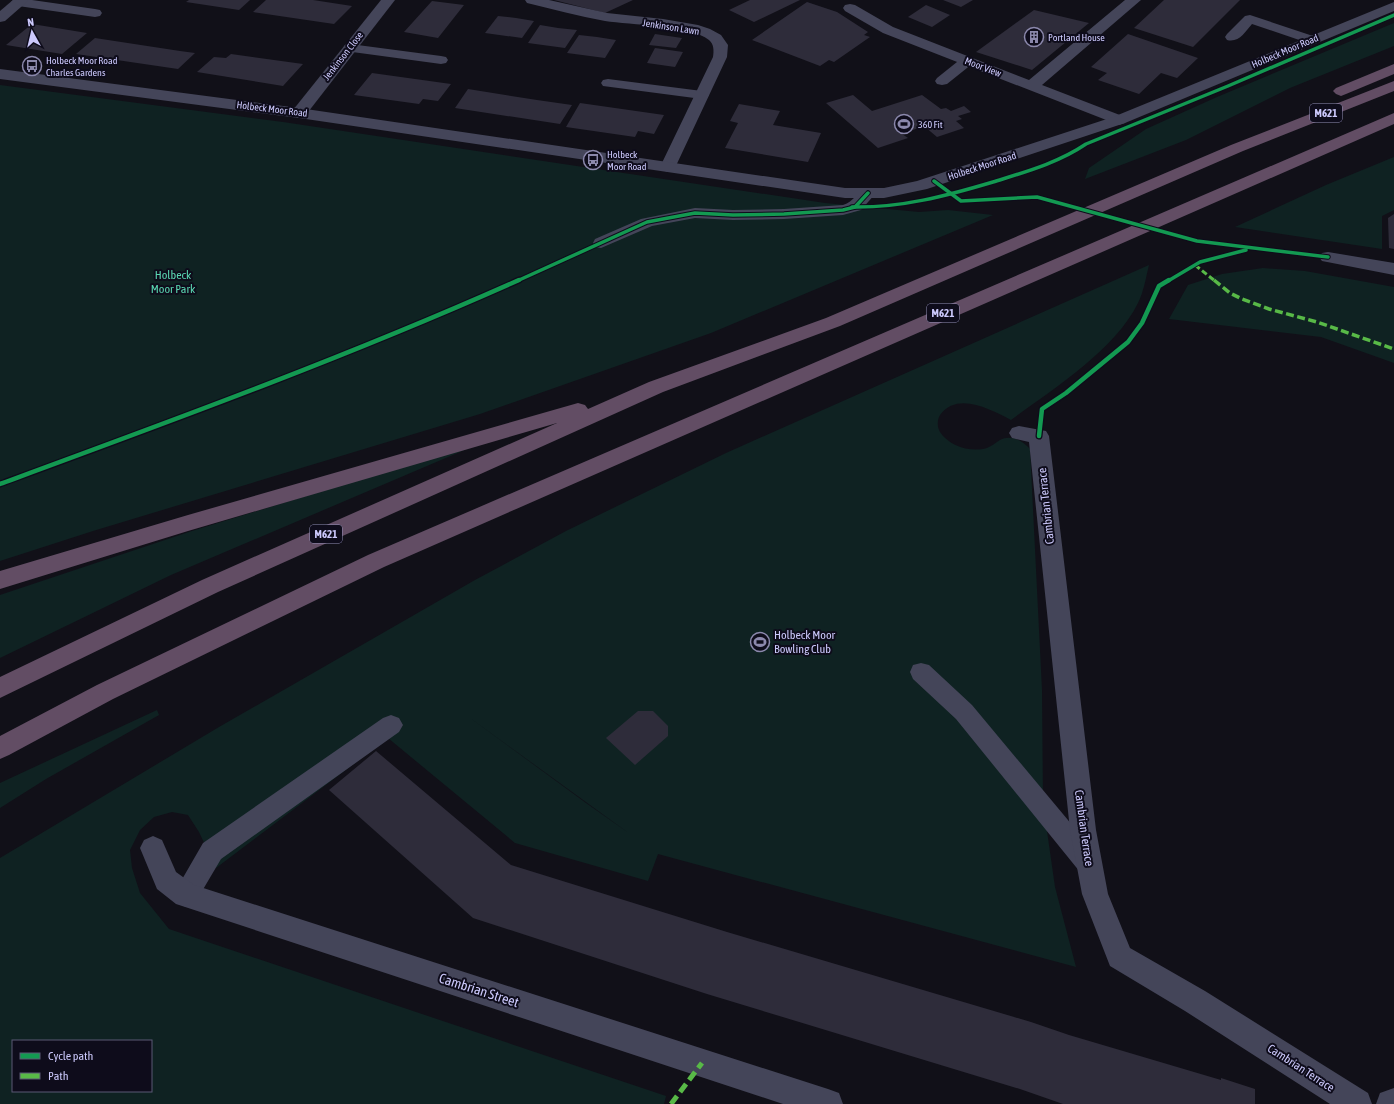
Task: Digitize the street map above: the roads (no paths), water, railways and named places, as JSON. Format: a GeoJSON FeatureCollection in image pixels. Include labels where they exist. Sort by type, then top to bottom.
{"type":"FeatureCollection","features":[{"type":"Feature","properties":{"kind":"highway"},"geometry":{"type":"LineString","coordinates":[[1258,140],[1322,100],[1394,68]]}},
{"type":"Feature","properties":{"kind":"highway","name":"M621"},"geometry":{"type":"LineString","coordinates":[[0,688],[210,586],[656,387],[833,322],[1258,140],[1394,86]]}},
{"type":"Feature","properties":{"kind":"highway"},"geometry":{"type":"LineString","coordinates":[[1279,168],[1394,118]]}},
{"type":"Feature","properties":{"kind":"highway","name":"M621"},"geometry":{"type":"LineString","coordinates":[[0,748],[105,692],[376,561],[1279,168],[1394,129]]}},
{"type":"Feature","properties":{"kind":"highway"},"geometry":{"type":"LineString","coordinates":[[0,580],[196,520],[656,387]]}},
{"type":"Feature","properties":{"kind":"street","name":"Jenkinson Close"},"geometry":{"type":"LineString","coordinates":[[299,113],[388,0]]}},
{"type":"Feature","properties":{"kind":"street","name":"Jenkinson Lawn"},"geometry":{"type":"LineString","coordinates":[[532,0],[608,17],[690,28],[712,36],[719,42],[722,48],[720,57],[668,167]]}},
{"type":"Feature","properties":{"kind":"street"},"geometry":{"type":"LineString","coordinates":[[1031,86],[1134,0]]}},
{"type":"Feature","properties":{"kind":"street"},"geometry":{"type":"LineString","coordinates":[[0,18],[20,1]]}},
{"type":"Feature","properties":{"kind":"street","name":"Holbeck Moor Road"},"geometry":{"type":"LineString","coordinates":[[0,74],[299,113],[845,193],[884,193],[922,185],[1119,120],[1394,6]]}},
{"type":"Feature","properties":{"kind":"street","name":"Moor View"},"geometry":{"type":"LineString","coordinates":[[850,8],[888,30],[1119,120]]}},
{"type":"Feature","properties":{"kind":"street"},"geometry":{"type":"LineString","coordinates":[[1328,257],[1394,269]]}},
{"type":"Feature","properties":{"kind":"street","name":"Cambrian Terrace"},"geometry":{"type":"LineString","coordinates":[[1019,433],[1039,436],[1082,830],[1095,894],[1120,957],[1195,1001],[1357,1104]]}},
{"type":"Feature","properties":{"kind":"street","name":"Cambrian Street"},"geometry":{"type":"LineString","coordinates":[[153,848],[166,880],[186,895],[828,1104]]}},
{"type":"Feature","properties":{"kind":"lane"},"geometry":{"type":"LineString","coordinates":[[20,1],[95,13]]}},
{"type":"Feature","properties":{"kind":"lane"},"geometry":{"type":"LineString","coordinates":[[1232,37],[1250,19],[1311,40]]}},
{"type":"Feature","properties":{"kind":"lane"},"geometry":{"type":"LineString","coordinates":[[350,48],[441,60]]}},
{"type":"Feature","properties":{"kind":"lane"},"geometry":{"type":"LineString","coordinates":[[942,81],[967,61]]}},
{"type":"Feature","properties":{"kind":"lane"},"geometry":{"type":"LineString","coordinates":[[608,83],[702,95]]}},
{"type":"Feature","properties":{"kind":"lane"},"geometry":{"type":"LineString","coordinates":[[601,243],[647,222],[695,213],[733,215],[784,214],[843,210],[856,207],[868,193]]}},
{"type":"Feature","properties":{"kind":"lane"},"geometry":{"type":"LineString","coordinates":[[921,672],[964,712],[1089,864]]}},
{"type":"Feature","properties":{"kind":"lane"},"geometry":{"type":"LineString","coordinates":[[186,895],[212,851],[391,725]]}},
{"type":"Feature","properties":{"kind":"place","name":"Portland House"},"geometry":{"type":"Point","coordinates":[1034,37]}},
{"type":"Feature","properties":{"kind":"place","name":"Holbeck Moor Road Charles Gardens"},"geometry":{"type":"Point","coordinates":[32,66]}},
{"type":"Feature","properties":{"kind":"place","name":"360 Fit"},"geometry":{"type":"Point","coordinates":[904,124]}},
{"type":"Feature","properties":{"kind":"place","name":"Holbeck Moor Road"},"geometry":{"type":"Point","coordinates":[593,160]}},
{"type":"Feature","properties":{"kind":"place","name":"Holbeck Moor Bowling Club"},"geometry":{"type":"Point","coordinates":[760,642]}},
{"type":"Feature","properties":{"kind":"park label","name":"Holbeck Moor Park"},"geometry":{"type":"Point","coordinates":[173,282]}}]}
